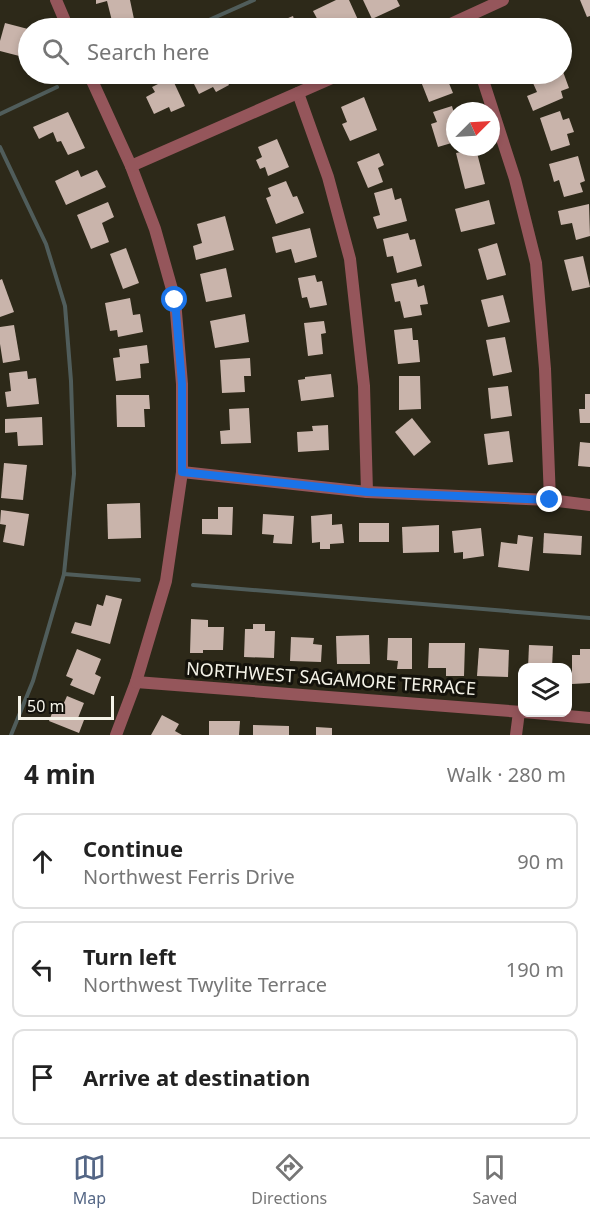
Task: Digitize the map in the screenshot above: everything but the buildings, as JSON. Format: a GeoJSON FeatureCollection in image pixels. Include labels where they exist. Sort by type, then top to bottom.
{"type":"FeatureCollection","features":[{"type":"Feature","properties":{"kind":"street"},"geometry":{"type":"LineString","coordinates":[[56,0],[64,18]]}},
{"type":"Feature","properties":{"kind":"street"},"geometry":{"type":"LineString","coordinates":[[474,18],[503,0]]}},
{"type":"Feature","properties":{"kind":"street"},"geometry":{"type":"LineString","coordinates":[[94,84],[131,166],[154,229],[175,300],[182,384],[182,472],[166,581],[136,682],[116,735]]}},
{"type":"Feature","properties":{"kind":"street"},"geometry":{"type":"LineString","coordinates":[[131,166],[318,84]]}},
{"type":"Feature","properties":{"kind":"street"},"geometry":{"type":"LineString","coordinates":[[484,84],[515,179],[536,263],[546,369],[550,500]]}},
{"type":"Feature","properties":{"kind":"street"},"geometry":{"type":"LineString","coordinates":[[298,93],[328,177],[350,259],[364,386],[367,492]]}},
{"type":"Feature","properties":{"kind":"street"},"geometry":{"type":"LineString","coordinates":[[182,472],[367,492],[550,500],[590,505]]}},
{"type":"Feature","properties":{"kind":"street","name":"NORTHWEST SAGAMORE TERRACE"},"geometry":{"type":"LineString","coordinates":[[136,682],[518,712]]}},
{"type":"Feature","properties":{"kind":"street","name":"NORTHWEST SAGAMORE TERRACE"},"geometry":{"type":"LineString","coordinates":[[572,716],[590,717]]}},
{"type":"Feature","properties":{"kind":"street"},"geometry":{"type":"LineString","coordinates":[[516,735],[521,717]]}},
{"type":"Feature","properties":{"kind":"waterway"},"geometry":{"type":"LineString","coordinates":[[214,18],[254,0]]}},
{"type":"Feature","properties":{"kind":"waterway"},"geometry":{"type":"LineString","coordinates":[[0,114],[57,87]]}},
{"type":"Feature","properties":{"kind":"waterway"},"geometry":{"type":"LineString","coordinates":[[0,147],[46,244],[65,306],[71,381],[74,474],[64,574],[33,681],[11,735]]}},
{"type":"Feature","properties":{"kind":"waterway"},"geometry":{"type":"LineString","coordinates":[[64,574],[139,580]]}},
{"type":"Feature","properties":{"kind":"waterway"},"geometry":{"type":"LineString","coordinates":[[193,585],[590,618]]}},
{"type":"Feature","properties":{"kind":"route"},"geometry":{"type":"LineString","coordinates":[[175,300],[182,384],[182,472],[367,492],[550,500]]}}]}
